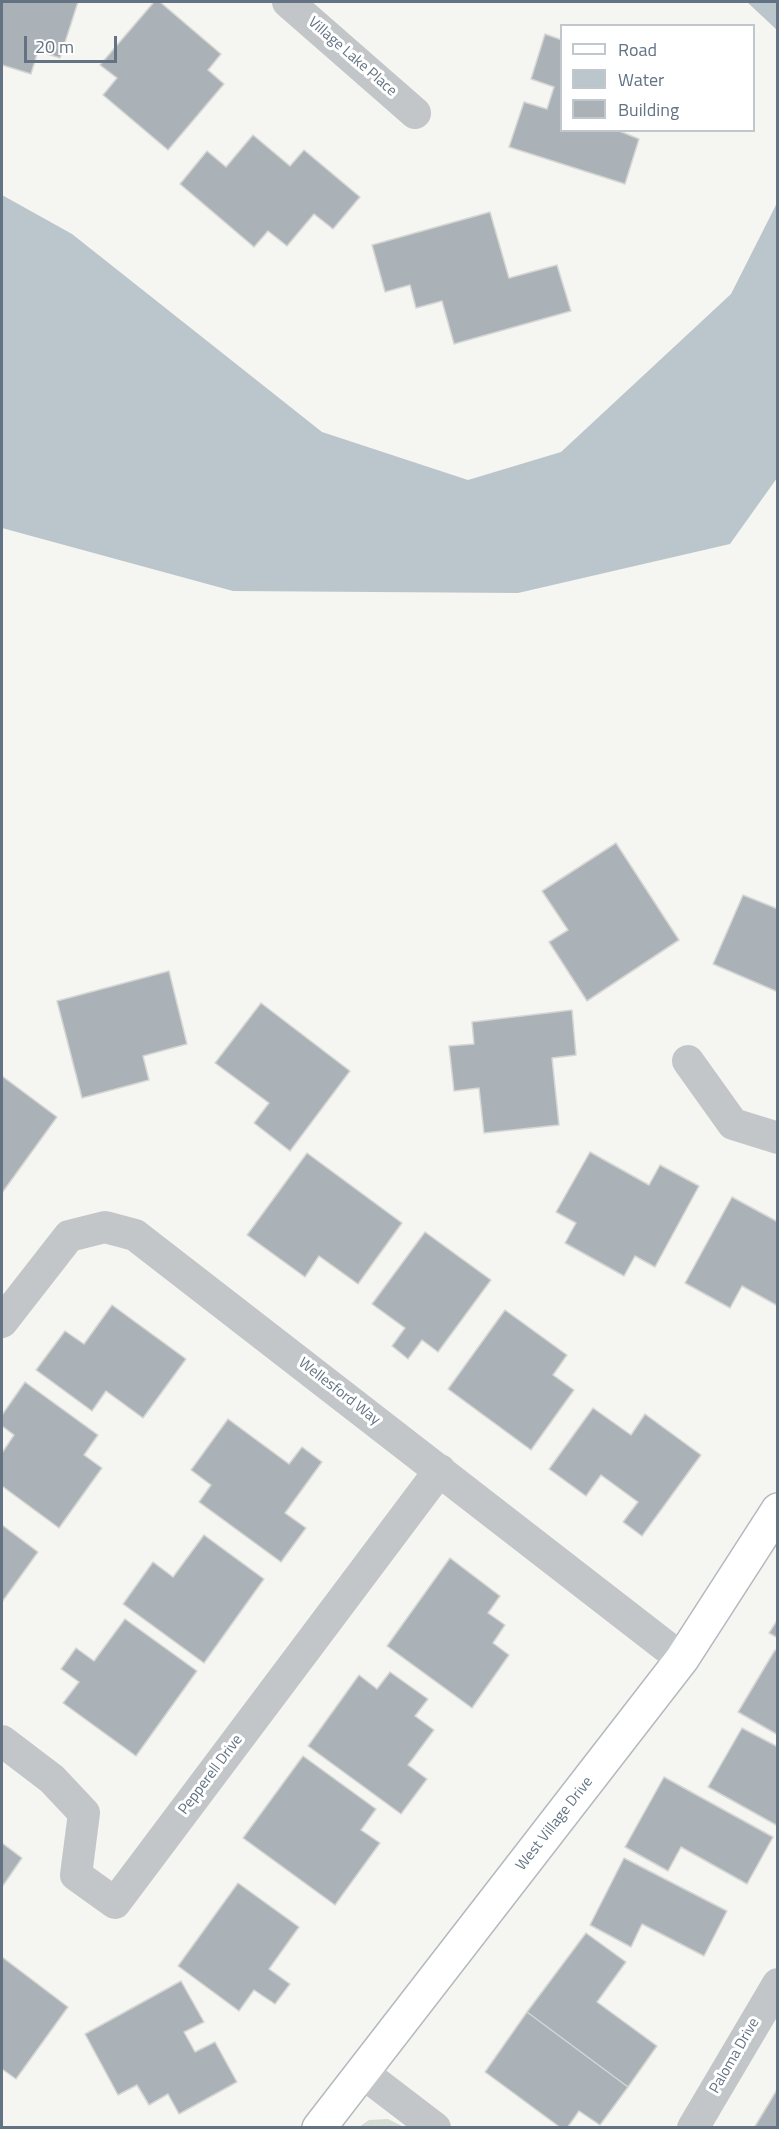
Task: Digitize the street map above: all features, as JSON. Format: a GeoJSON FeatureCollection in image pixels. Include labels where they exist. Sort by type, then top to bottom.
{"type":"FeatureCollection","features":[{"type":"Feature","properties":{"kind":"street","name":"Village Lake Place"},"geometry":{"type":"LineString","coordinates":[[288,2],[416,113]]}},
{"type":"Feature","properties":{"kind":"street"},"geometry":{"type":"LineString","coordinates":[[688,1061],[733,1124],[777,1138]]}},
{"type":"Feature","properties":{"kind":"street","name":"Wellesford Way"},"geometry":{"type":"LineString","coordinates":[[2,1322],[69,1236],[105,1227],[135,1235],[682,1659]]}},
{"type":"Feature","properties":{"kind":"street","name":"Pepperell Drive"},"geometry":{"type":"LineString","coordinates":[[2,1741],[52,1779],[84,1813],[76,1875],[115,1904],[440,1470]]}},
{"type":"Feature","properties":{"kind":"street","name":"West Village Drive"},"geometry":{"type":"LineString","coordinates":[[319,2127],[682,1659],[777,1510]]}},
{"type":"Feature","properties":{"kind":"street","name":"Paloma Drive"},"geometry":{"type":"LineString","coordinates":[[693,2127],[777,1984]]}},
{"type":"Feature","properties":{"kind":"street"},"geometry":{"type":"LineString","coordinates":[[363,2073],[435,2127]]}},
{"type":"Feature","properties":{"kind":"shaded area"},"geometry":{"type":"Polygon","coordinates":[[[388,2119],[404,2127],[359,2127],[369,2120],[388,2119]]]}},
{"type":"Feature","properties":{"kind":"water"},"geometry":{"type":"Polygon","coordinates":[[[747,2],[777,2],[777,30],[747,2]]]}},
{"type":"Feature","properties":{"kind":"water"},"geometry":{"type":"Polygon","coordinates":[[[2,195],[72,234],[322,432],[468,480],[561,452],[731,294],[777,203],[777,478],[730,544],[518,593],[233,591],[2,528],[2,195]]]}},
{"type":"Feature","properties":{"kind":"building"},"geometry":{"type":"Polygon","coordinates":[[[2,2],[78,2],[60,58],[38,51],[31,74],[2,65],[2,2]]]}},
{"type":"Feature","properties":{"kind":"building"},"geometry":{"type":"Polygon","coordinates":[[[154,2],[160,2],[221,54],[208,70],[224,84],[168,150],[103,95],[117,78],[100,65],[154,2]]]}},
{"type":"Feature","properties":{"kind":"building"},"geometry":{"type":"Polygon","coordinates":[[[545,34],[560,39],[560,132],[622,132],[639,139],[625,184],[509,147],[524,102],[547,109],[554,87],[531,79],[545,34]]]}},
{"type":"Feature","properties":{"kind":"building"},"geometry":{"type":"Polygon","coordinates":[[[253,135],[290,166],[304,150],[360,197],[333,229],[314,214],[287,246],[268,231],[254,247],[180,184],[207,151],[226,167],[253,135]]]}},
{"type":"Feature","properties":{"kind":"building"},"geometry":{"type":"Polygon","coordinates":[[[490,212],[509,278],[557,265],[571,311],[454,344],[442,301],[416,308],[410,285],[385,292],[372,245],[490,212]]]}},
{"type":"Feature","properties":{"kind":"building"},"geometry":{"type":"Polygon","coordinates":[[[616,843],[679,940],[587,1001],[549,942],[568,930],[542,891],[616,843]]]}},
{"type":"Feature","properties":{"kind":"building"},"geometry":{"type":"Polygon","coordinates":[[[743,895],[778,909],[778,992],[713,964],[743,895]]]}},
{"type":"Feature","properties":{"kind":"building"},"geometry":{"type":"Polygon","coordinates":[[[169,971],[187,1044],[143,1056],[149,1080],[82,1098],[57,1001],[169,971]]]}},
{"type":"Feature","properties":{"kind":"building"},"geometry":{"type":"Polygon","coordinates":[[[261,1003],[350,1071],[290,1151],[254,1123],[269,1103],[215,1063],[261,1003]]]}},
{"type":"Feature","properties":{"kind":"building"},"geometry":{"type":"Polygon","coordinates":[[[572,1010],[576,1055],[552,1058],[559,1125],[484,1133],[479,1088],[454,1091],[449,1046],[474,1044],[472,1022],[572,1010]]]}},
{"type":"Feature","properties":{"kind":"building"},"geometry":{"type":"Polygon","coordinates":[[[2,1076],[57,1117],[2,1193],[2,1076]]]}},
{"type":"Feature","properties":{"kind":"building"},"geometry":{"type":"Polygon","coordinates":[[[590,1152],[649,1185],[660,1165],[699,1186],[655,1267],[635,1256],[624,1276],[565,1243],[576,1223],[556,1212],[590,1152]]]}},
{"type":"Feature","properties":{"kind":"building"},"geometry":{"type":"Polygon","coordinates":[[[307,1153],[402,1223],[358,1284],[319,1256],[305,1277],[247,1235],[307,1153]]]}},
{"type":"Feature","properties":{"kind":"building"},"geometry":{"type":"Polygon","coordinates":[[[732,1197],[778,1222],[778,1306],[742,1286],[730,1308],[685,1283],[732,1197]]]}},
{"type":"Feature","properties":{"kind":"building"},"geometry":{"type":"Polygon","coordinates":[[[425,1232],[491,1280],[438,1352],[422,1340],[408,1359],[392,1346],[405,1328],[372,1304],[425,1232]]]}},
{"type":"Feature","properties":{"kind":"building"},"geometry":{"type":"Polygon","coordinates":[[[112,1305],[186,1359],[143,1418],[106,1391],[92,1411],[36,1370],[65,1331],[84,1344],[112,1305]]]}},
{"type":"Feature","properties":{"kind":"building"},"geometry":{"type":"Polygon","coordinates":[[[505,1310],[567,1355],[553,1375],[574,1390],[531,1450],[448,1389],[505,1310]]]}},
{"type":"Feature","properties":{"kind":"building"},"geometry":{"type":"Polygon","coordinates":[[[25,1382],[98,1435],[84,1455],[102,1468],[59,1528],[2,1486],[2,1453],[14,1435],[2,1426],[2,1415],[25,1382]]]}},
{"type":"Feature","properties":{"kind":"building"},"geometry":{"type":"Polygon","coordinates":[[[593,1408],[631,1435],[645,1414],[701,1455],[642,1536],[623,1522],[638,1502],[601,1475],[586,1496],[549,1469],[593,1408]]]}},
{"type":"Feature","properties":{"kind":"building"},"geometry":{"type":"Polygon","coordinates":[[[228,1419],[289,1464],[302,1447],[322,1462],[285,1513],[306,1528],[281,1562],[199,1502],[211,1485],[191,1470],[228,1419]]]}},
{"type":"Feature","properties":{"kind":"building"},"geometry":{"type":"Polygon","coordinates":[[[2,1525],[38,1552],[2,1602],[2,1525]]]}},
{"type":"Feature","properties":{"kind":"building"},"geometry":{"type":"Polygon","coordinates":[[[204,1535],[264,1579],[204,1663],[123,1604],[153,1562],[173,1577],[204,1535]]]}},
{"type":"Feature","properties":{"kind":"building"},"geometry":{"type":"Polygon","coordinates":[[[450,1558],[500,1596],[488,1613],[505,1625],[493,1643],[509,1655],[472,1708],[387,1646],[450,1558]]]}},
{"type":"Feature","properties":{"kind":"building"},"geometry":{"type":"Polygon","coordinates":[[[125,1619],[197,1671],[136,1756],[63,1703],[79,1682],[61,1669],[76,1648],[94,1661],[125,1619]]]}},
{"type":"Feature","properties":{"kind":"building"},"geometry":{"type":"Polygon","coordinates":[[[778,1619],[778,1638],[769,1633],[778,1619]]]}},
{"type":"Feature","properties":{"kind":"building"},"geometry":{"type":"Polygon","coordinates":[[[775,1650],[778,1652],[778,1735],[738,1712],[775,1650]]]}},
{"type":"Feature","properties":{"kind":"building"},"geometry":{"type":"Polygon","coordinates":[[[390,1672],[428,1699],[415,1716],[434,1730],[408,1765],[427,1779],[401,1814],[308,1746],[359,1675],[377,1689],[390,1672]]]}},
{"type":"Feature","properties":{"kind":"building"},"geometry":{"type":"Polygon","coordinates":[[[742,1728],[778,1747],[778,1826],[708,1787],[742,1728]]]}},
{"type":"Feature","properties":{"kind":"building"},"geometry":{"type":"Polygon","coordinates":[[[303,1756],[376,1809],[361,1830],[380,1843],[335,1905],[243,1838],[303,1756]]]}},
{"type":"Feature","properties":{"kind":"building"},"geometry":{"type":"Polygon","coordinates":[[[664,1777],[773,1837],[747,1884],[681,1847],[668,1871],[625,1847],[664,1777]]]}},
{"type":"Feature","properties":{"kind":"building"},"geometry":{"type":"Polygon","coordinates":[[[2,1843],[22,1858],[2,1887],[2,1843]]]}},
{"type":"Feature","properties":{"kind":"building"},"geometry":{"type":"Polygon","coordinates":[[[624,1858],[727,1911],[704,1956],[642,1924],[631,1947],[590,1925],[624,1858]]]}},
{"type":"Feature","properties":{"kind":"building"},"geometry":{"type":"Polygon","coordinates":[[[238,1883],[299,1927],[269,1969],[290,1984],[275,2004],[254,1990],[239,2011],[178,1966],[238,1883]]]}},
{"type":"Feature","properties":{"kind":"building"},"geometry":{"type":"Polygon","coordinates":[[[586,1933],[626,1962],[597,2002],[657,2046],[628,2087],[527,2012],[586,1933]]]}},
{"type":"Feature","properties":{"kind":"building"},"geometry":{"type":"Polygon","coordinates":[[[2,1957],[68,2007],[16,2079],[2,2069],[2,1957]]]}},
{"type":"Feature","properties":{"kind":"building"},"geometry":{"type":"Polygon","coordinates":[[[181,1981],[204,2022],[184,2032],[195,2052],[215,2042],[237,2082],[179,2114],[168,2094],[149,2105],[137,2085],[118,2095],[85,2034],[181,1981]]]}},
{"type":"Feature","properties":{"kind":"building"},"geometry":{"type":"Polygon","coordinates":[[[527,2012],[628,2087],[600,2125],[579,2111],[567,2128],[561,2128],[485,2072],[527,2012]]]}},
{"type":"Feature","properties":{"kind":"building"},"geometry":{"type":"Polygon","coordinates":[[[778,2088],[778,2128],[754,2128],[778,2088]]]}}]}
